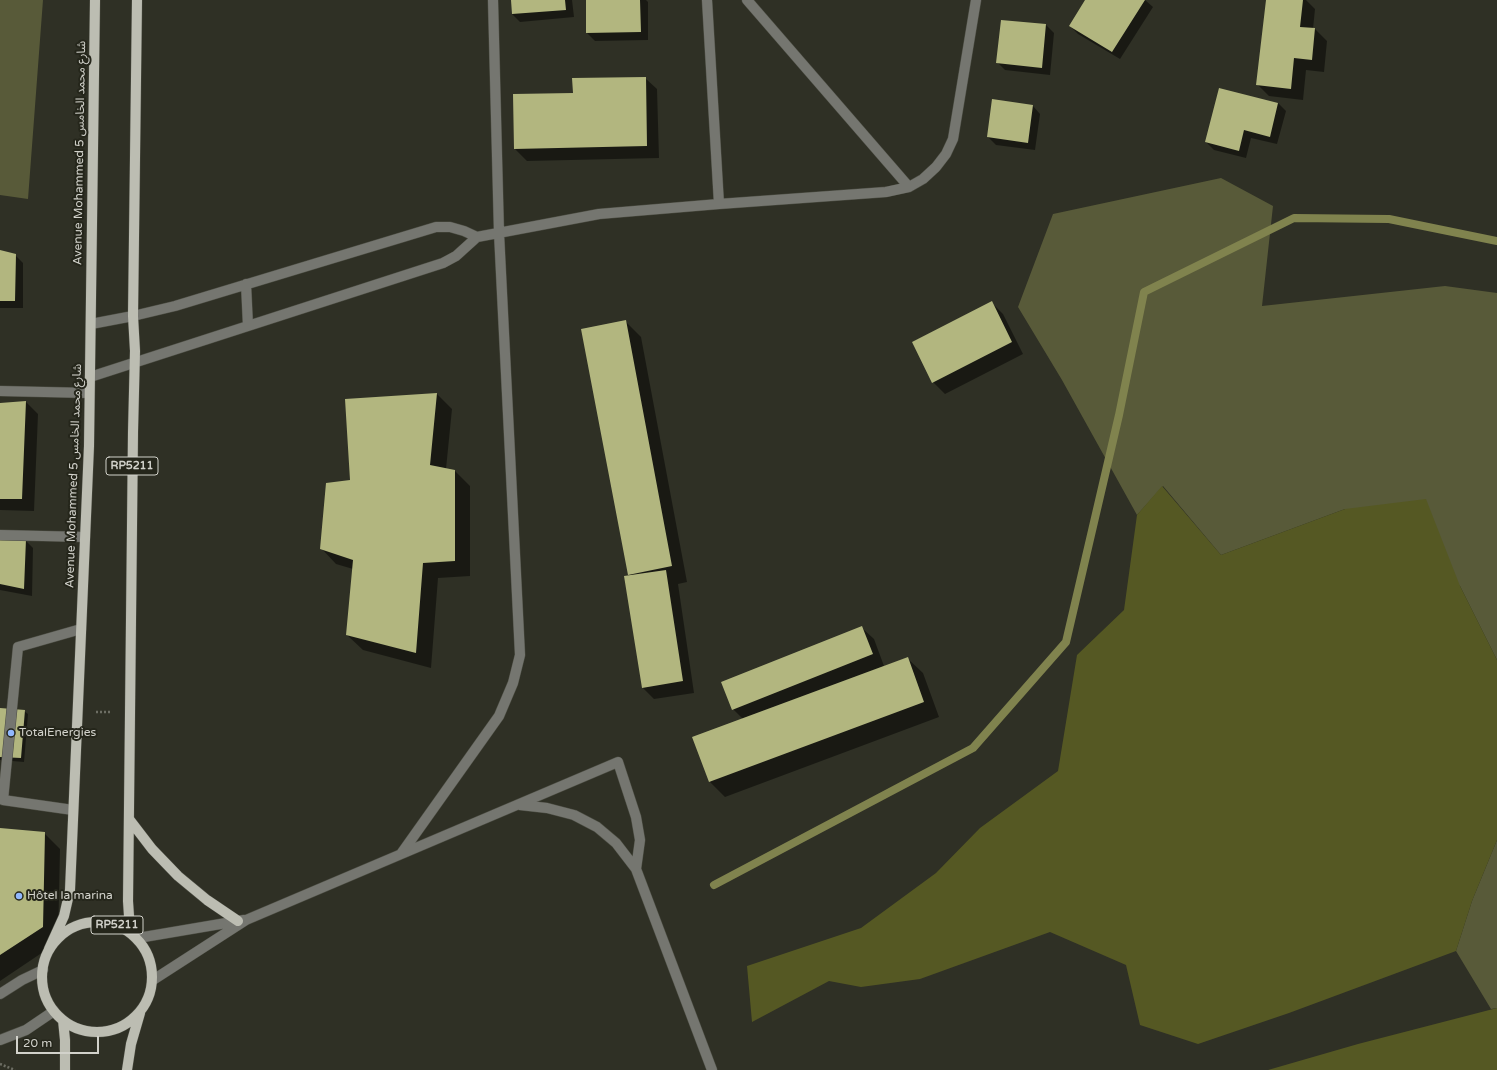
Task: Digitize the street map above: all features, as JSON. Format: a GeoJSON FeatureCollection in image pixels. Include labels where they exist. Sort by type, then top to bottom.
{"type":"FeatureCollection","features":[{"type":"Feature","properties":{"kind":"main road","name":"Avenue Mohammed 5 شارع محمد الخامس"},"geometry":{"type":"LineString","coordinates":[[49,949],[64,916],[70,890],[89,446],[95,0]]}},
{"type":"Feature","properties":{"kind":"main road","name":"RP5211"},"geometry":{"type":"LineString","coordinates":[[134,934],[128,901],[135,363],[133,316],[137,0]]}},
{"type":"Feature","properties":{"kind":"main road"},"geometry":{"type":"LineString","coordinates":[[129,819],[152,849],[178,876],[207,900],[242,920]]}},
{"type":"Feature","properties":{"kind":"main road","name":"RP5211"},"geometry":{"type":"LineString","coordinates":[[127,1070],[131,1044],[140,1013],[149,997],[153,980],[152,965],[147,951],[134,934],[113,923],[95,921],[77,925],[61,934],[49,949],[45,959],[42,984],[46,999],[54,1011],[63,1020],[77,1029],[94,1032],[111,1030],[127,1024],[140,1013]]}},
{"type":"Feature","properties":{"kind":"main road"},"geometry":{"type":"LineString","coordinates":[[63,1020],[65,1070]]}},
{"type":"Feature","properties":{"kind":"street"},"geometry":{"type":"LineString","coordinates":[[401,854],[499,716],[513,683],[520,655],[498,233],[493,0]]}},
{"type":"Feature","properties":{"kind":"street"},"geometry":{"type":"LineString","coordinates":[[706,0],[719,204]]}},
{"type":"Feature","properties":{"kind":"street"},"geometry":{"type":"LineString","coordinates":[[747,0],[909,187]]}},
{"type":"Feature","properties":{"kind":"street"},"geometry":{"type":"LineString","coordinates":[[90,376],[135,363],[443,263],[456,256],[477,237],[599,214],[886,192],[909,187],[923,179],[936,168],[946,154],[953,139],[976,0]]}},
{"type":"Feature","properties":{"kind":"street"},"geometry":{"type":"LineString","coordinates":[[91,324],[175,306],[436,227],[450,227],[477,237]]}},
{"type":"Feature","properties":{"kind":"street"},"geometry":{"type":"LineString","coordinates":[[246,284],[248,326]]}},
{"type":"Feature","properties":{"kind":"street"},"geometry":{"type":"LineString","coordinates":[[0,391],[89,393]]}},
{"type":"Feature","properties":{"kind":"street"},"geometry":{"type":"LineString","coordinates":[[0,535],[85,537]]}},
{"type":"Feature","properties":{"kind":"street"},"geometry":{"type":"LineString","coordinates":[[73,810],[3,800],[18,647],[81,629]]}},
{"type":"Feature","properties":{"kind":"street"},"geometry":{"type":"LineString","coordinates":[[153,980],[242,920],[618,762],[636,817],[640,840],[636,869]]}},
{"type":"Feature","properties":{"kind":"street"},"geometry":{"type":"LineString","coordinates":[[518,804],[547,808],[580,818],[597,828],[616,843],[636,869],[712,1070]]}},
{"type":"Feature","properties":{"kind":"street"},"geometry":{"type":"LineString","coordinates":[[134,934],[242,920]]}},
{"type":"Feature","properties":{"kind":"street"},"geometry":{"type":"LineString","coordinates":[[0,994],[22,980],[43,970]]}},
{"type":"Feature","properties":{"kind":"street"},"geometry":{"type":"LineString","coordinates":[[0,1040],[26,1030],[54,1011]]}},
{"type":"Feature","properties":{"kind":"path"},"geometry":{"type":"LineString","coordinates":[[78,712],[130,712]]}},
{"type":"Feature","properties":{"kind":"path"},"geometry":{"type":"LineString","coordinates":[[0,1064],[15,1070]]}},
{"type":"Feature","properties":{"kind":"green space"},"geometry":{"type":"Polygon","coordinates":[[[0,0],[43,0],[28,199],[0,195],[0,0]]]}},
{"type":"Feature","properties":{"kind":"green space"},"geometry":{"type":"Polygon","coordinates":[[[1221,178],[1273,206],[1262,306],[1445,286],[1497,293],[1497,660],[1460,586],[1345,509],[1221,555],[1163,486],[1137,515],[1062,380],[1018,307],[1053,214],[1221,178]]]}},
{"type":"Feature","properties":{"kind":"green space"},"geometry":{"type":"Polygon","coordinates":[[[1162,486],[1221,555],[1345,509],[1426,499],[1460,586],[1497,660],[1497,840],[1472,901],[1456,951],[1289,1013],[1198,1044],[1140,1025],[1126,965],[1050,932],[920,979],[861,987],[829,981],[752,1022],[747,966],[861,928],[936,873],[980,828],[1058,771],[1077,655],[1124,610],[1137,515],[1162,486]]]}},
{"type":"Feature","properties":{"kind":"green space"},"geometry":{"type":"Polygon","coordinates":[[[1497,840],[1497,1008],[1491,1009],[1456,951],[1472,901],[1497,840]]]}},
{"type":"Feature","properties":{"kind":"green space"},"geometry":{"type":"Polygon","coordinates":[[[1497,1008],[1497,1070],[1268,1070],[1358,1044],[1497,1008]]]}},
{"type":"Feature","properties":{"kind":"building"},"geometry":{"type":"Polygon","coordinates":[[[511,0],[565,0],[566,10],[512,14],[511,0]]]}},
{"type":"Feature","properties":{"kind":"building"},"geometry":{"type":"Polygon","coordinates":[[[586,0],[640,0],[641,32],[586,33],[586,0]]]}},
{"type":"Feature","properties":{"kind":"building"},"geometry":{"type":"Polygon","coordinates":[[[1085,0],[1145,0],[1112,52],[1069,26],[1085,0]]]}},
{"type":"Feature","properties":{"kind":"building"},"geometry":{"type":"Polygon","coordinates":[[[1266,0],[1303,0],[1300,27],[1315,28],[1312,60],[1294,58],[1291,89],[1256,85],[1266,0]]]}},
{"type":"Feature","properties":{"kind":"building"},"geometry":{"type":"Polygon","coordinates":[[[1001,20],[1046,24],[1042,68],[996,63],[1001,20]]]}},
{"type":"Feature","properties":{"kind":"building"},"geometry":{"type":"Polygon","coordinates":[[[646,77],[647,146],[514,149],[513,94],[573,93],[572,78],[646,77]]]}},
{"type":"Feature","properties":{"kind":"building"},"geometry":{"type":"Polygon","coordinates":[[[1219,88],[1278,103],[1270,137],[1244,130],[1239,151],[1205,142],[1219,88]]]}},
{"type":"Feature","properties":{"kind":"building"},"geometry":{"type":"Polygon","coordinates":[[[992,99],[1033,105],[1028,143],[987,137],[992,99]]]}},
{"type":"Feature","properties":{"kind":"building"},"geometry":{"type":"Polygon","coordinates":[[[0,250],[16,254],[15,301],[0,301],[0,250]]]}},
{"type":"Feature","properties":{"kind":"building"},"geometry":{"type":"Polygon","coordinates":[[[992,301],[1012,342],[932,383],[912,342],[992,301]]]}},
{"type":"Feature","properties":{"kind":"building"},"geometry":{"type":"Polygon","coordinates":[[[626,320],[672,566],[628,575],[581,329],[626,320]]]}},
{"type":"Feature","properties":{"kind":"building"},"geometry":{"type":"Polygon","coordinates":[[[437,393],[430,465],[455,470],[455,561],[423,563],[416,653],[346,635],[353,560],[320,549],[326,483],[350,480],[345,399],[437,393]]]}},
{"type":"Feature","properties":{"kind":"building"},"geometry":{"type":"Polygon","coordinates":[[[26,401],[22,499],[0,499],[0,403],[26,401]]]}},
{"type":"Feature","properties":{"kind":"building"},"geometry":{"type":"Polygon","coordinates":[[[0,539],[26,539],[24,589],[0,584],[0,539]]]}},
{"type":"Feature","properties":{"kind":"building"},"geometry":{"type":"Polygon","coordinates":[[[666,570],[683,681],[642,688],[624,576],[666,570]]]}},
{"type":"Feature","properties":{"kind":"building"},"geometry":{"type":"Polygon","coordinates":[[[862,626],[873,654],[732,710],[721,682],[862,626]]]}},
{"type":"Feature","properties":{"kind":"building"},"geometry":{"type":"Polygon","coordinates":[[[908,657],[924,702],[709,782],[692,737],[908,657]]]}},
{"type":"Feature","properties":{"kind":"building","name":"TotalEnergies"},"geometry":{"type":"Polygon","coordinates":[[[0,708],[25,710],[21,758],[0,757],[0,708]]]}},
{"type":"Feature","properties":{"kind":"building"},"geometry":{"type":"Polygon","coordinates":[[[0,828],[45,832],[43,927],[0,955],[0,828]]]}},
{"type":"Feature","properties":{"kind":"waterway"},"geometry":{"type":"LineString","coordinates":[[714,885],[973,748],[1066,642],[1119,415],[1144,292],[1294,218],[1389,219],[1497,241]]}},
{"type":"Feature","properties":{"kind":"place","name":"TotalEnergies"},"geometry":{"type":"Point","coordinates":[11,733]}},
{"type":"Feature","properties":{"kind":"place","name":"Hôtel la marina"},"geometry":{"type":"Point","coordinates":[19,896]}}]}
